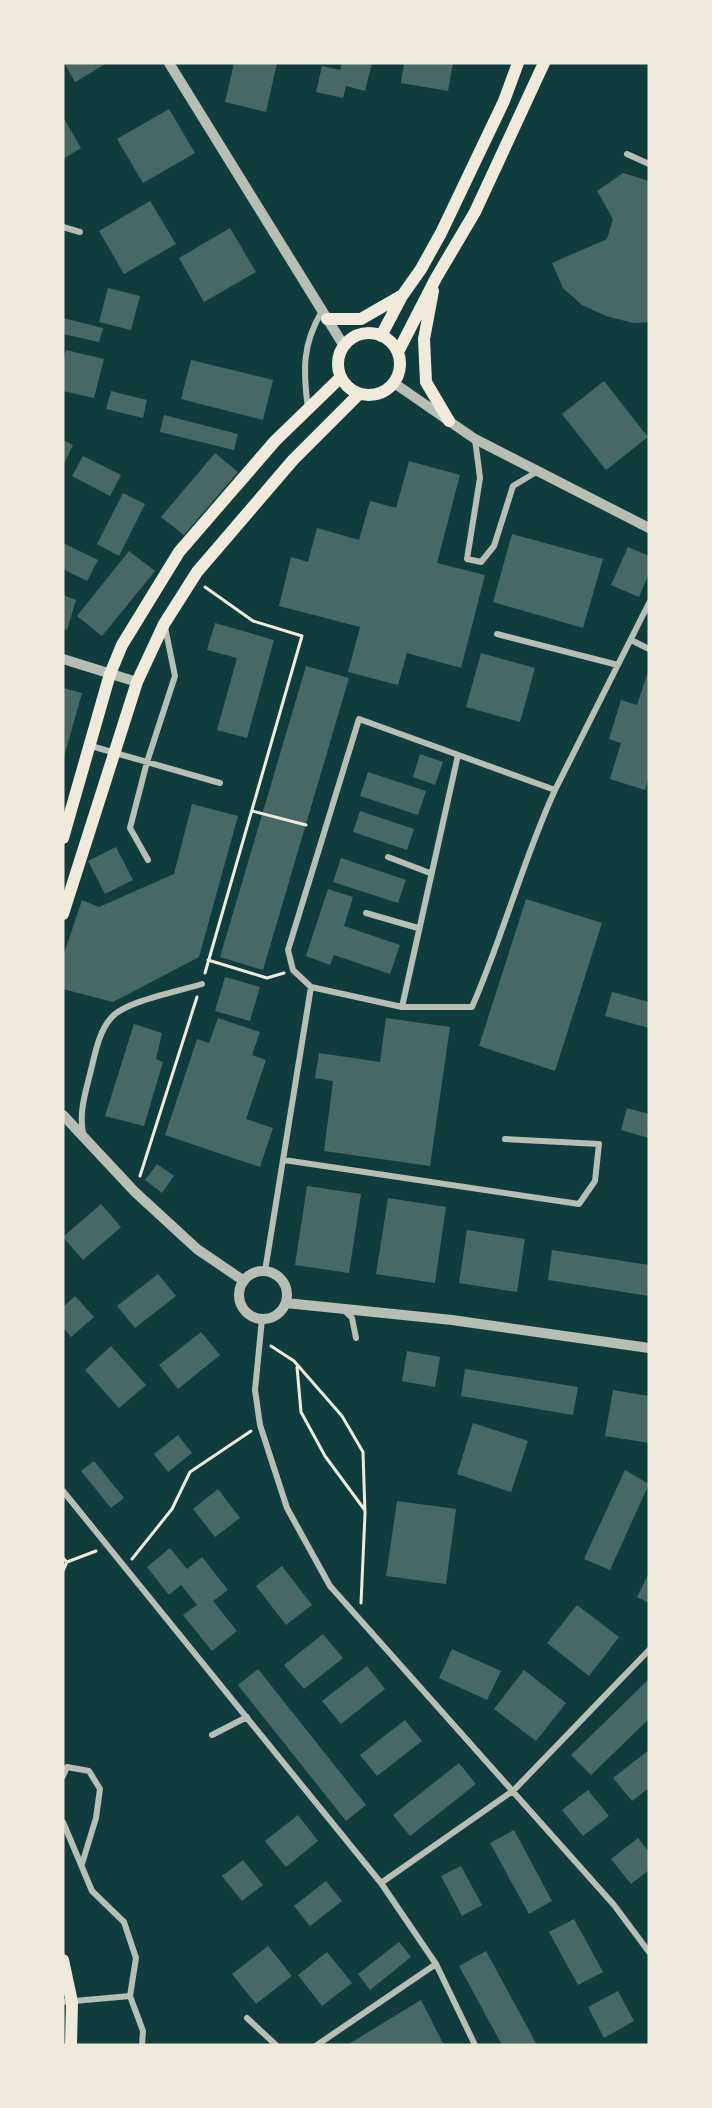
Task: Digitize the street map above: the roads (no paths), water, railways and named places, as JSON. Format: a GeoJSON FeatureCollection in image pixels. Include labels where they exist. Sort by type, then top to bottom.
{"type":"FeatureCollection","features":[{"type":"Feature","properties":{"kind":"main road"},"geometry":{"type":"LineString","coordinates":[[381,336],[441,232],[504,101],[518,63]]}},
{"type":"Feature","properties":{"kind":"main road"},"geometry":{"type":"LineString","coordinates":[[398,352],[381,336],[361,334],[344,346],[338,361],[341,377],[345,384],[359,394],[379,394],[394,382],[399,373],[398,352],[436,278],[475,212],[544,63]]}},
{"type":"Feature","properties":{"kind":"main road"},"geometry":{"type":"LineString","coordinates":[[436,278],[424,339],[426,382],[450,421]]}},
{"type":"Feature","properties":{"kind":"main road"},"geometry":{"type":"LineString","coordinates":[[324,315],[361,319],[402,296]]}},
{"type":"Feature","properties":{"kind":"main road"},"geometry":{"type":"LineString","coordinates":[[63,838],[110,674],[122,645],[179,552],[275,441],[341,377]]}},
{"type":"Feature","properties":{"kind":"main road"},"geometry":{"type":"LineString","coordinates":[[63,914],[136,681],[164,624],[192,578],[293,460],[359,394]]}},
{"type":"Feature","properties":{"kind":"main road"},"geometry":{"type":"LineString","coordinates":[[63,1960],[71,2045]]}},
{"type":"Feature","properties":{"kind":"street"},"geometry":{"type":"LineString","coordinates":[[169,63],[344,346]]}},
{"type":"Feature","properties":{"kind":"street"},"geometry":{"type":"LineString","coordinates":[[627,154],[649,164]]}},
{"type":"Feature","properties":{"kind":"street"},"geometry":{"type":"LineString","coordinates":[[63,227],[80,232]]}},
{"type":"Feature","properties":{"kind":"street"},"geometry":{"type":"LineString","coordinates":[[308,409],[303,373],[309,334],[324,315]]}},
{"type":"Feature","properties":{"kind":"street"},"geometry":{"type":"LineString","coordinates":[[394,382],[475,439],[649,528]]}},
{"type":"Feature","properties":{"kind":"street"},"geometry":{"type":"LineString","coordinates":[[475,439],[480,478],[467,559],[481,562],[494,546],[513,486],[538,471]]}},
{"type":"Feature","properties":{"kind":"street"},"geometry":{"type":"LineString","coordinates":[[555,790],[359,719],[288,950],[293,970],[311,987],[402,1007],[472,1007],[497,949],[523,868],[555,790],[649,603]]}},
{"type":"Feature","properties":{"kind":"street"},"geometry":{"type":"LineString","coordinates":[[148,860],[130,828],[147,762],[175,676],[164,624]]}},
{"type":"Feature","properties":{"kind":"street"},"geometry":{"type":"LineString","coordinates":[[497,634],[618,665]]}},
{"type":"Feature","properties":{"kind":"street"},"geometry":{"type":"LineString","coordinates":[[631,640],[649,649]]}},
{"type":"Feature","properties":{"kind":"street"},"geometry":{"type":"LineString","coordinates":[[63,659],[136,681]]}},
{"type":"Feature","properties":{"kind":"street"},"geometry":{"type":"LineString","coordinates":[[91,746],[220,783]]}},
{"type":"Feature","properties":{"kind":"street"},"geometry":{"type":"LineString","coordinates":[[402,1007],[458,755]]}},
{"type":"Feature","properties":{"kind":"street"},"geometry":{"type":"LineString","coordinates":[[388,857],[430,873]]}},
{"type":"Feature","properties":{"kind":"street"},"geometry":{"type":"LineString","coordinates":[[366,913],[418,927]]}},
{"type":"Feature","properties":{"kind":"street"},"geometry":{"type":"LineString","coordinates":[[84,1140],[80,1117],[88,1080],[101,1034],[112,1016],[131,1006],[202,984]]}},
{"type":"Feature","properties":{"kind":"street"},"geometry":{"type":"LineString","coordinates":[[266,1271],[311,987]]}},
{"type":"Feature","properties":{"kind":"street"},"geometry":{"type":"LineString","coordinates":[[63,1115],[135,1192],[196,1249],[243,1281]]}},
{"type":"Feature","properties":{"kind":"street"},"geometry":{"type":"LineString","coordinates":[[284,1160],[579,1204],[595,1180],[599,1144],[505,1139]]}},
{"type":"Feature","properties":{"kind":"street"},"geometry":{"type":"LineString","coordinates":[[266,1271],[279,1276],[284,1282],[286,1303],[276,1315],[255,1317],[243,1308],[239,1294],[243,1281],[253,1273],[266,1271]]}},
{"type":"Feature","properties":{"kind":"street"},"geometry":{"type":"LineString","coordinates":[[286,1303],[340,1307],[649,1348]]}},
{"type":"Feature","properties":{"kind":"street"},"geometry":{"type":"LineString","coordinates":[[340,1307],[352,1318],[356,1338]]}},
{"type":"Feature","properties":{"kind":"street"},"geometry":{"type":"LineString","coordinates":[[262,1318],[255,1390],[260,1425],[287,1508],[330,1586],[514,1790],[614,1905],[649,1952]]}},
{"type":"Feature","properties":{"kind":"street"},"geometry":{"type":"LineString","coordinates":[[63,1491],[381,1883],[436,1964],[475,2045]]}},
{"type":"Feature","properties":{"kind":"street"},"geometry":{"type":"LineString","coordinates":[[381,1883],[514,1790],[649,1650]]}},
{"type":"Feature","properties":{"kind":"street"},"geometry":{"type":"LineString","coordinates":[[212,1735],[247,1717]]}},
{"type":"Feature","properties":{"kind":"street"},"geometry":{"type":"LineString","coordinates":[[63,1776],[67,1767],[89,1771],[100,1789],[96,1818],[82,1865]]}},
{"type":"Feature","properties":{"kind":"street"},"geometry":{"type":"LineString","coordinates":[[63,1822],[92,1891],[124,1922],[136,1958],[130,1996],[143,2031],[142,2045]]}},
{"type":"Feature","properties":{"kind":"street"},"geometry":{"type":"LineString","coordinates":[[316,2045],[436,1964]]}},
{"type":"Feature","properties":{"kind":"street"},"geometry":{"type":"LineString","coordinates":[[67,2002],[130,1996]]}},
{"type":"Feature","properties":{"kind":"street"},"geometry":{"type":"LineString","coordinates":[[247,2018],[276,2045]]}}]}
